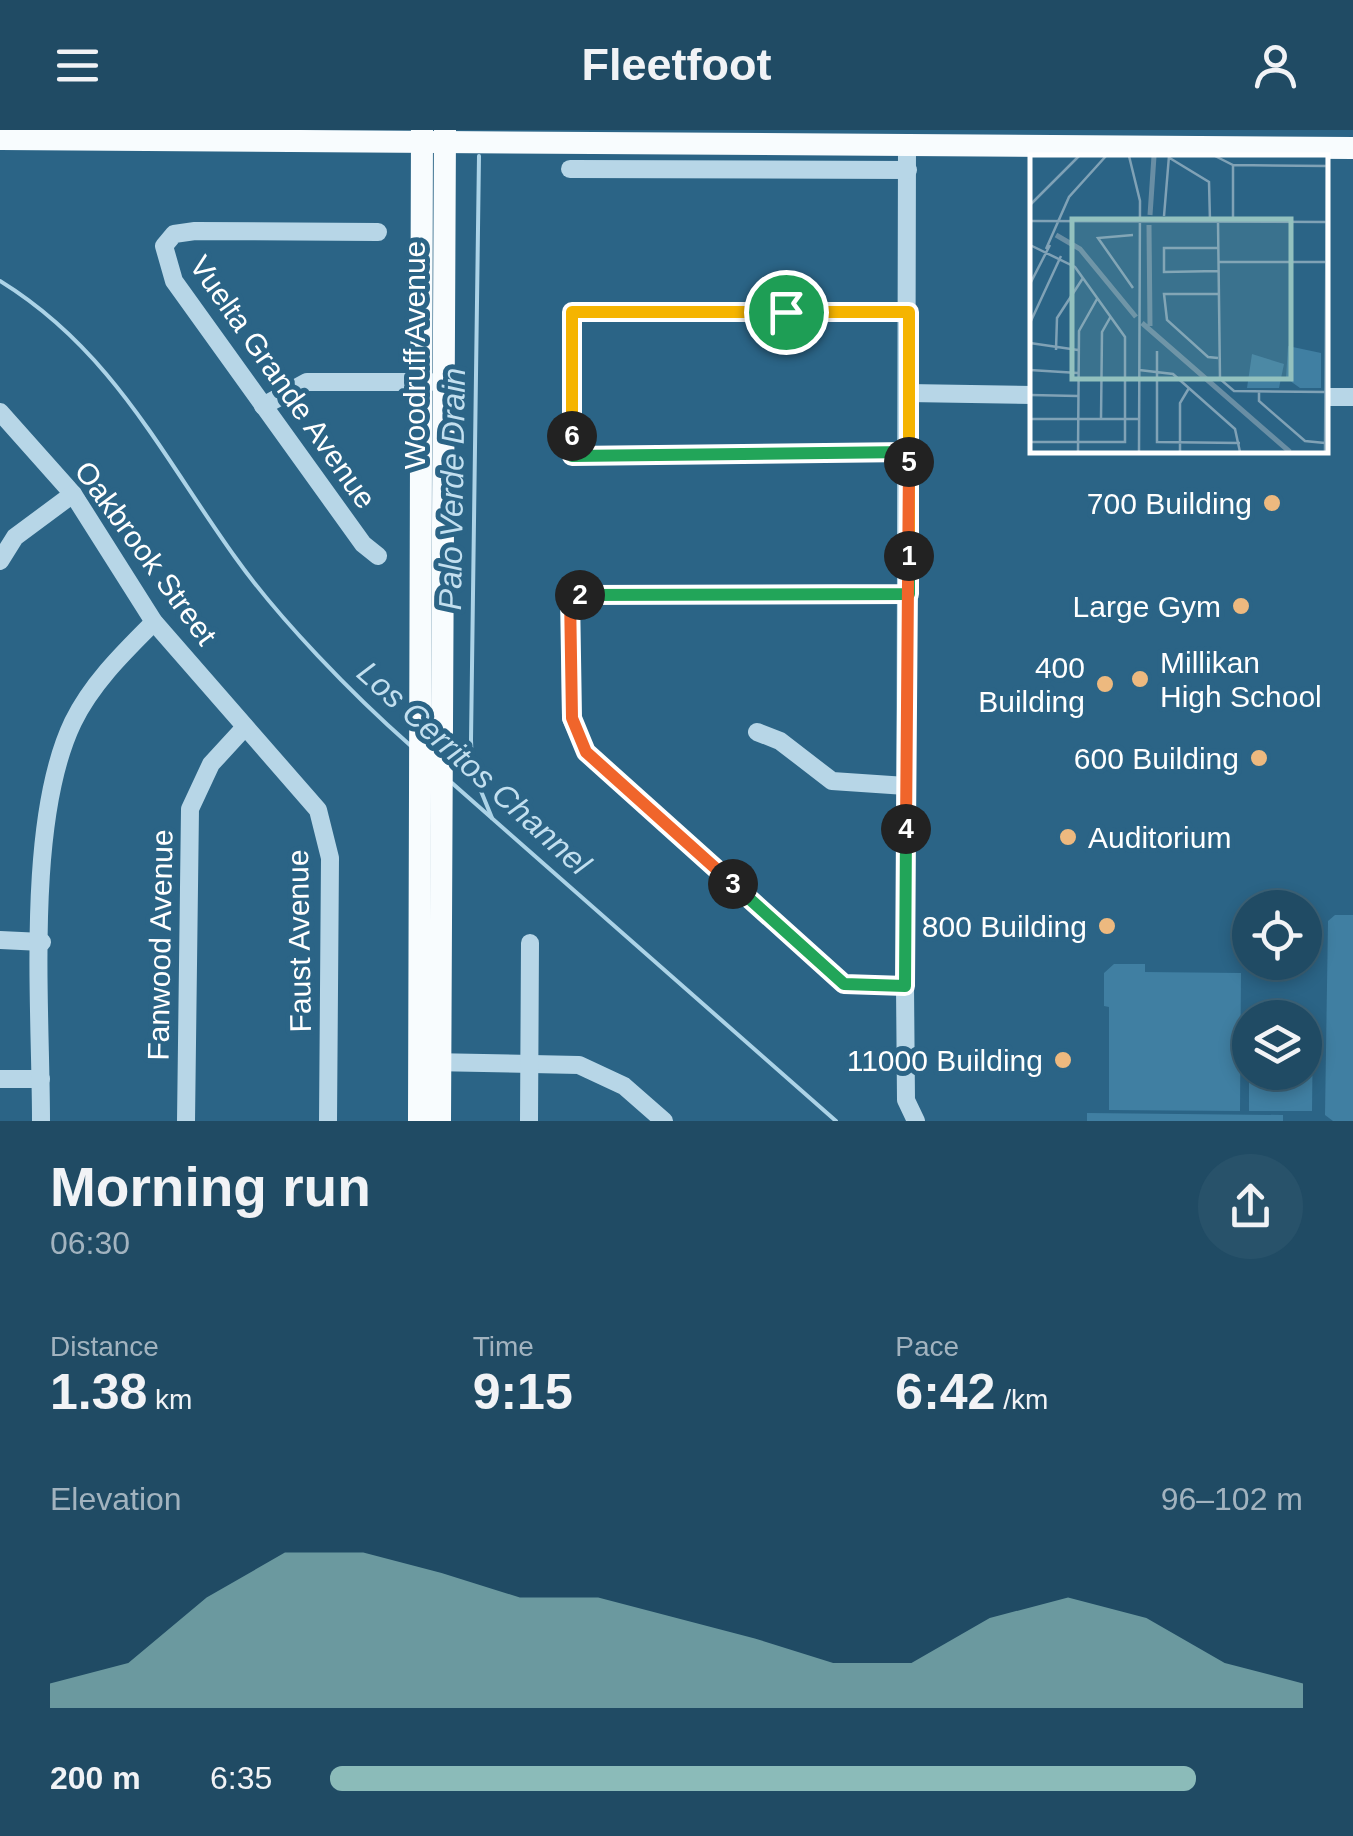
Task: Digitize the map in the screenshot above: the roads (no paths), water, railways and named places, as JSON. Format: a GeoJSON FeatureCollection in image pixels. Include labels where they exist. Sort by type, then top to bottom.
{"type":"FeatureCollection","features":[{"type":"Feature","properties":{"kind":"main road"},"geometry":{"type":"LineString","coordinates":[[0,139],[208,135],[907,138],[1353,148]]}},
{"type":"Feature","properties":{"kind":"main road","name":"Woodruff Avenue"},"geometry":{"type":"LineString","coordinates":[[419,1121],[430,1062],[441,818],[433,382],[434,136]]}},
{"type":"Feature","properties":{"kind":"main road","name":"Woodruff Avenue"},"geometry":{"type":"LineString","coordinates":[[433,382],[420,802],[430,1062],[440,1121]]}},
{"type":"Feature","properties":{"kind":"street"},"geometry":{"type":"LineString","coordinates":[[907,138],[906,1100],[916,1121]]}},
{"type":"Feature","properties":{"kind":"street"},"geometry":{"type":"LineString","coordinates":[[570,169],[908,170]]}},
{"type":"Feature","properties":{"kind":"street","name":"Vuelta Grande Avenue"},"geometry":{"type":"LineString","coordinates":[[378,232],[174,234],[164,246],[174,281],[363,544],[378,556]]}},
{"type":"Feature","properties":{"kind":"street"},"geometry":{"type":"LineString","coordinates":[[909,312],[572,312],[572,456],[909,452]]}},
{"type":"Feature","properties":{"kind":"street"},"geometry":{"type":"LineString","coordinates":[[263,406],[307,382],[433,382]]}},
{"type":"Feature","properties":{"kind":"street"},"geometry":{"type":"LineString","coordinates":[[908,393],[1030,395]]}},
{"type":"Feature","properties":{"kind":"street"},"geometry":{"type":"LineString","coordinates":[[1328,396],[1353,397]]}},
{"type":"Feature","properties":{"kind":"street","name":"Oakbrook Street"},"geometry":{"type":"LineString","coordinates":[[0,412],[74,494],[154,622],[245,728]]}},
{"type":"Feature","properties":{"kind":"street"},"geometry":{"type":"LineString","coordinates":[[0,562],[14,536],[74,494]]}},
{"type":"Feature","properties":{"kind":"street"},"geometry":{"type":"LineString","coordinates":[[905,986],[844,984],[586,752],[572,718],[570,595],[909,594]]}},
{"type":"Feature","properties":{"kind":"street"},"geometry":{"type":"LineString","coordinates":[[41,1121],[44,820],[59,755],[91,692],[154,622]]}},
{"type":"Feature","properties":{"kind":"street","name":"Fanwood Avenue"},"geometry":{"type":"LineString","coordinates":[[186,1121],[190,809],[211,764],[245,728]]}},
{"type":"Feature","properties":{"kind":"street","name":"Faust Avenue"},"geometry":{"type":"LineString","coordinates":[[245,728],[318,810],[330,858],[328,1121]]}},
{"type":"Feature","properties":{"kind":"street"},"geometry":{"type":"LineString","coordinates":[[758,732],[780,741],[832,782],[906,786]]}},
{"type":"Feature","properties":{"kind":"street"},"geometry":{"type":"LineString","coordinates":[[0,940],[42,942]]}},
{"type":"Feature","properties":{"kind":"street"},"geometry":{"type":"LineString","coordinates":[[529,1121],[530,944]]}},
{"type":"Feature","properties":{"kind":"street"},"geometry":{"type":"LineString","coordinates":[[430,1062],[580,1064],[602,1072],[664,1121]]}},
{"type":"Feature","properties":{"kind":"street"},"geometry":{"type":"LineString","coordinates":[[0,1079],[41,1079]]}},
{"type":"Feature","properties":{"kind":"waterway","name":"Palo Verde Drain"},"geometry":{"type":"LineString","coordinates":[[479,156],[471,740],[472,769],[492,818]]}},
{"type":"Feature","properties":{"kind":"waterway","name":"Los Cerritos Channel"},"geometry":{"type":"LineString","coordinates":[[0,281],[39,308],[104,371],[273,606],[341,680],[411,746]]}},
{"type":"Feature","properties":{"kind":"waterway","name":"Los Cerritos Channel"},"geometry":{"type":"LineString","coordinates":[[452,783],[836,1121]]}},
{"type":"Feature","properties":{"kind":"place","name":"700 Building"},"geometry":{"type":"Point","coordinates":[1272,503]}},
{"type":"Feature","properties":{"kind":"place","name":"Large Gym"},"geometry":{"type":"Point","coordinates":[1241,606]}},
{"type":"Feature","properties":{"kind":"place","name":"Millikan High School"},"geometry":{"type":"Point","coordinates":[1140,679]}},
{"type":"Feature","properties":{"kind":"place","name":"400 Building"},"geometry":{"type":"Point","coordinates":[1105,684]}},
{"type":"Feature","properties":{"kind":"place","name":"600 Building"},"geometry":{"type":"Point","coordinates":[1259,758]}},
{"type":"Feature","properties":{"kind":"place","name":"Auditorium"},"geometry":{"type":"Point","coordinates":[1068,837]}},
{"type":"Feature","properties":{"kind":"place","name":"800 Building"},"geometry":{"type":"Point","coordinates":[1107,926]}},
{"type":"Feature","properties":{"kind":"place","name":"11000 Building"},"geometry":{"type":"Point","coordinates":[1063,1060]}}]}
